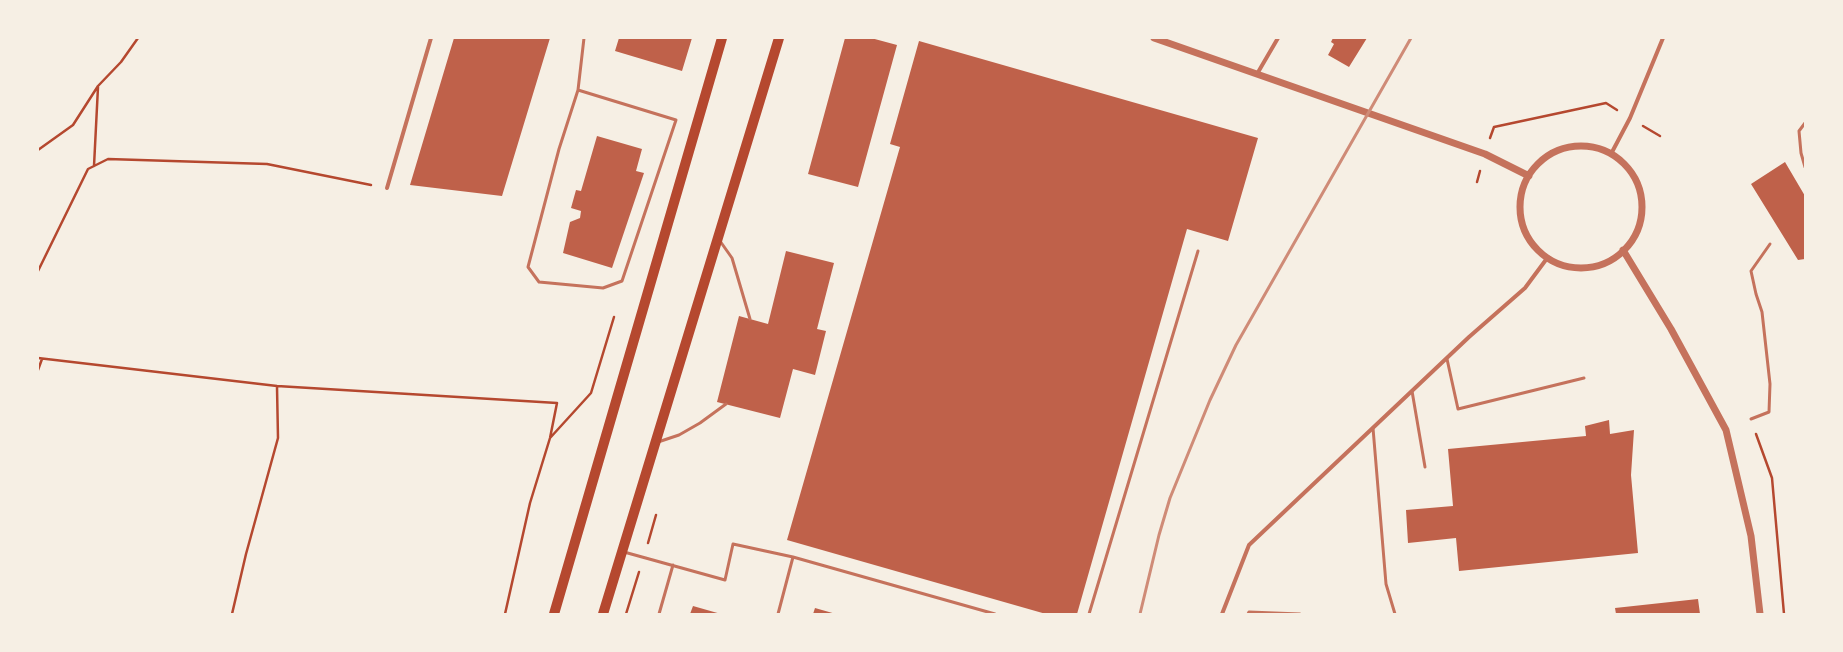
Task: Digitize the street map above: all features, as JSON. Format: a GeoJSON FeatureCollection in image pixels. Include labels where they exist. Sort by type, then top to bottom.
{"type":"FeatureCollection","features":[{"type":"Feature","properties":{"kind":"main road"},"geometry":{"type":"LineString","coordinates":[[554,614],[722,38]]}},
{"type":"Feature","properties":{"kind":"main road"},"geometry":{"type":"LineString","coordinates":[[603,614],[779,38]]}},
{"type":"Feature","properties":{"kind":"street"},"geometry":{"type":"LineString","coordinates":[[387,188],[431,38]]}},
{"type":"Feature","properties":{"kind":"street"},"geometry":{"type":"LineString","coordinates":[[1154,38],[1484,154],[1529,176]]}},
{"type":"Feature","properties":{"kind":"street"},"geometry":{"type":"LineString","coordinates":[[1257,74],[1278,38]]}},
{"type":"Feature","properties":{"kind":"street"},"geometry":{"type":"LineString","coordinates":[[1611,154],[1630,118],[1663,38]]}},
{"type":"Feature","properties":{"kind":"street"},"geometry":{"type":"LineString","coordinates":[[1571,146],[1592,147],[1611,154],[1627,167],[1638,185],[1642,205],[1639,226],[1629,244],[1615,258],[1597,266],[1578,268],[1559,264],[1542,254],[1530,240],[1522,222],[1520,203],[1524,184],[1535,166],[1551,153],[1571,146]]}},
{"type":"Feature","properties":{"kind":"street"},"geometry":{"type":"LineString","coordinates":[[1624,250],[1671,329],[1726,430],[1751,536],[1760,614]]}},
{"type":"Feature","properties":{"kind":"street"},"geometry":{"type":"LineString","coordinates":[[1222,614],[1249,545],[1412,391],[1524,288],[1548,257]]}},
{"type":"Feature","properties":{"kind":"lane"},"geometry":{"type":"LineString","coordinates":[[578,90],[676,120],[622,281],[603,288],[539,282],[528,267],[559,149],[578,90],[584,38]]}},
{"type":"Feature","properties":{"kind":"lane"},"geometry":{"type":"LineString","coordinates":[[1805,122],[1799,131],[1801,153],[1805,167]]}},
{"type":"Feature","properties":{"kind":"lane"},"geometry":{"type":"LineString","coordinates":[[718,237],[732,258],[750,319]]}},
{"type":"Feature","properties":{"kind":"lane"},"geometry":{"type":"LineString","coordinates":[[1751,419],[1769,412],[1770,384],[1762,312],[1751,271],[1770,244]]}},
{"type":"Feature","properties":{"kind":"lane"},"geometry":{"type":"LineString","coordinates":[[1089,614],[1198,251]]}},
{"type":"Feature","properties":{"kind":"lane"},"geometry":{"type":"LineString","coordinates":[[1447,359],[1458,409],[1584,378]]}},
{"type":"Feature","properties":{"kind":"lane"},"geometry":{"type":"LineString","coordinates":[[1412,391],[1425,467]]}},
{"type":"Feature","properties":{"kind":"lane"},"geometry":{"type":"LineString","coordinates":[[656,442],[679,435],[700,423],[726,404]]}},
{"type":"Feature","properties":{"kind":"lane"},"geometry":{"type":"LineString","coordinates":[[1373,428],[1386,584],[1395,614]]}},
{"type":"Feature","properties":{"kind":"lane"},"geometry":{"type":"LineString","coordinates":[[622,552],[725,580],[733,544],[793,557],[995,614]]}},
{"type":"Feature","properties":{"kind":"lane"},"geometry":{"type":"LineString","coordinates":[[778,614],[793,557]]}},
{"type":"Feature","properties":{"kind":"lane"},"geometry":{"type":"LineString","coordinates":[[659,614],[673,565]]}},
{"type":"Feature","properties":{"kind":"lane"},"geometry":{"type":"LineString","coordinates":[[1248,614],[1249,612],[1300,614]]}},
{"type":"Feature","properties":{"kind":"path"},"geometry":{"type":"LineString","coordinates":[[38,150],[74,125],[98,86],[121,62],[138,38]]}},
{"type":"Feature","properties":{"kind":"path"},"geometry":{"type":"LineString","coordinates":[[94,166],[98,86]]}},
{"type":"Feature","properties":{"kind":"path"},"geometry":{"type":"LineString","coordinates":[[1494,127],[1606,103],[1660,136]]}},
{"type":"Feature","properties":{"kind":"path"},"geometry":{"type":"LineString","coordinates":[[38,271],[88,169],[108,159],[267,164],[387,188]]}},
{"type":"Feature","properties":{"kind":"path"},"geometry":{"type":"LineString","coordinates":[[550,438],[591,393],[614,317]]}},
{"type":"Feature","properties":{"kind":"path"},"geometry":{"type":"LineString","coordinates":[[38,358],[276,386],[557,403],[550,438],[530,503],[505,614]]}},
{"type":"Feature","properties":{"kind":"path"},"geometry":{"type":"LineString","coordinates":[[38,370],[42,359]]}},
{"type":"Feature","properties":{"kind":"path"},"geometry":{"type":"LineString","coordinates":[[232,614],[246,554],[278,438],[276,386]]}},
{"type":"Feature","properties":{"kind":"path"},"geometry":{"type":"LineString","coordinates":[[1751,419],[1772,478],[1784,614]]}},
{"type":"Feature","properties":{"kind":"building"},"geometry":{"type":"Polygon","coordinates":[[[454,38],[550,38],[502,196],[410,185],[454,38]]]}},
{"type":"Feature","properties":{"kind":"building"},"geometry":{"type":"Polygon","coordinates":[[[619,38],[692,38],[682,71],[615,51],[619,38]]]}},
{"type":"Feature","properties":{"kind":"building"},"geometry":{"type":"Polygon","coordinates":[[[845,38],[871,38],[897,45],[858,187],[808,174],[845,38]]]}},
{"type":"Feature","properties":{"kind":"building"},"geometry":{"type":"Polygon","coordinates":[[[1333,38],[1367,38],[1349,67],[1328,55],[1334,44],[1331,42],[1333,38]]]}},
{"type":"Feature","properties":{"kind":"building"},"geometry":{"type":"Polygon","coordinates":[[[919,41],[1258,138],[1228,241],[1187,229],[1077,614],[1046,614],[787,540],[900,147],[890,144],[919,41]]]}},
{"type":"Feature","properties":{"kind":"building"},"geometry":{"type":"Polygon","coordinates":[[[597,136],[642,149],[636,171],[644,173],[612,268],[563,253],[570,222],[580,218],[581,211],[571,208],[576,190],[581,191],[597,136]]]}},
{"type":"Feature","properties":{"kind":"building"},"geometry":{"type":"Polygon","coordinates":[[[1785,162],[1805,196],[1805,259],[1798,260],[1751,184],[1785,162]]]}},
{"type":"Feature","properties":{"kind":"building"},"geometry":{"type":"Polygon","coordinates":[[[786,251],[834,263],[817,329],[826,331],[815,375],[793,369],[780,418],[717,402],[739,316],[768,324],[786,251]]]}},
{"type":"Feature","properties":{"kind":"building"},"geometry":{"type":"Polygon","coordinates":[[[1609,420],[1610,434],[1634,430],[1631,475],[1638,553],[1459,571],[1456,538],[1408,543],[1406,510],[1453,506],[1448,449],[1586,436],[1585,426],[1609,420]]]}},
{"type":"Feature","properties":{"kind":"building"},"geometry":{"type":"Polygon","coordinates":[[[1698,599],[1700,614],[1616,614],[1615,608],[1698,599]]]}},
{"type":"Feature","properties":{"kind":"building"},"geometry":{"type":"Polygon","coordinates":[[[693,606],[721,614],[690,614],[693,606]]]}},
{"type":"Feature","properties":{"kind":"building"},"geometry":{"type":"Polygon","coordinates":[[[815,608],[836,614],[813,614],[815,608]]]}},
{"type":"Feature","properties":{"kind":"railway"},"geometry":{"type":"LineString","coordinates":[[1140,614],[1159,535],[1170,498],[1210,400],[1236,345],[1411,38]]}}]}
